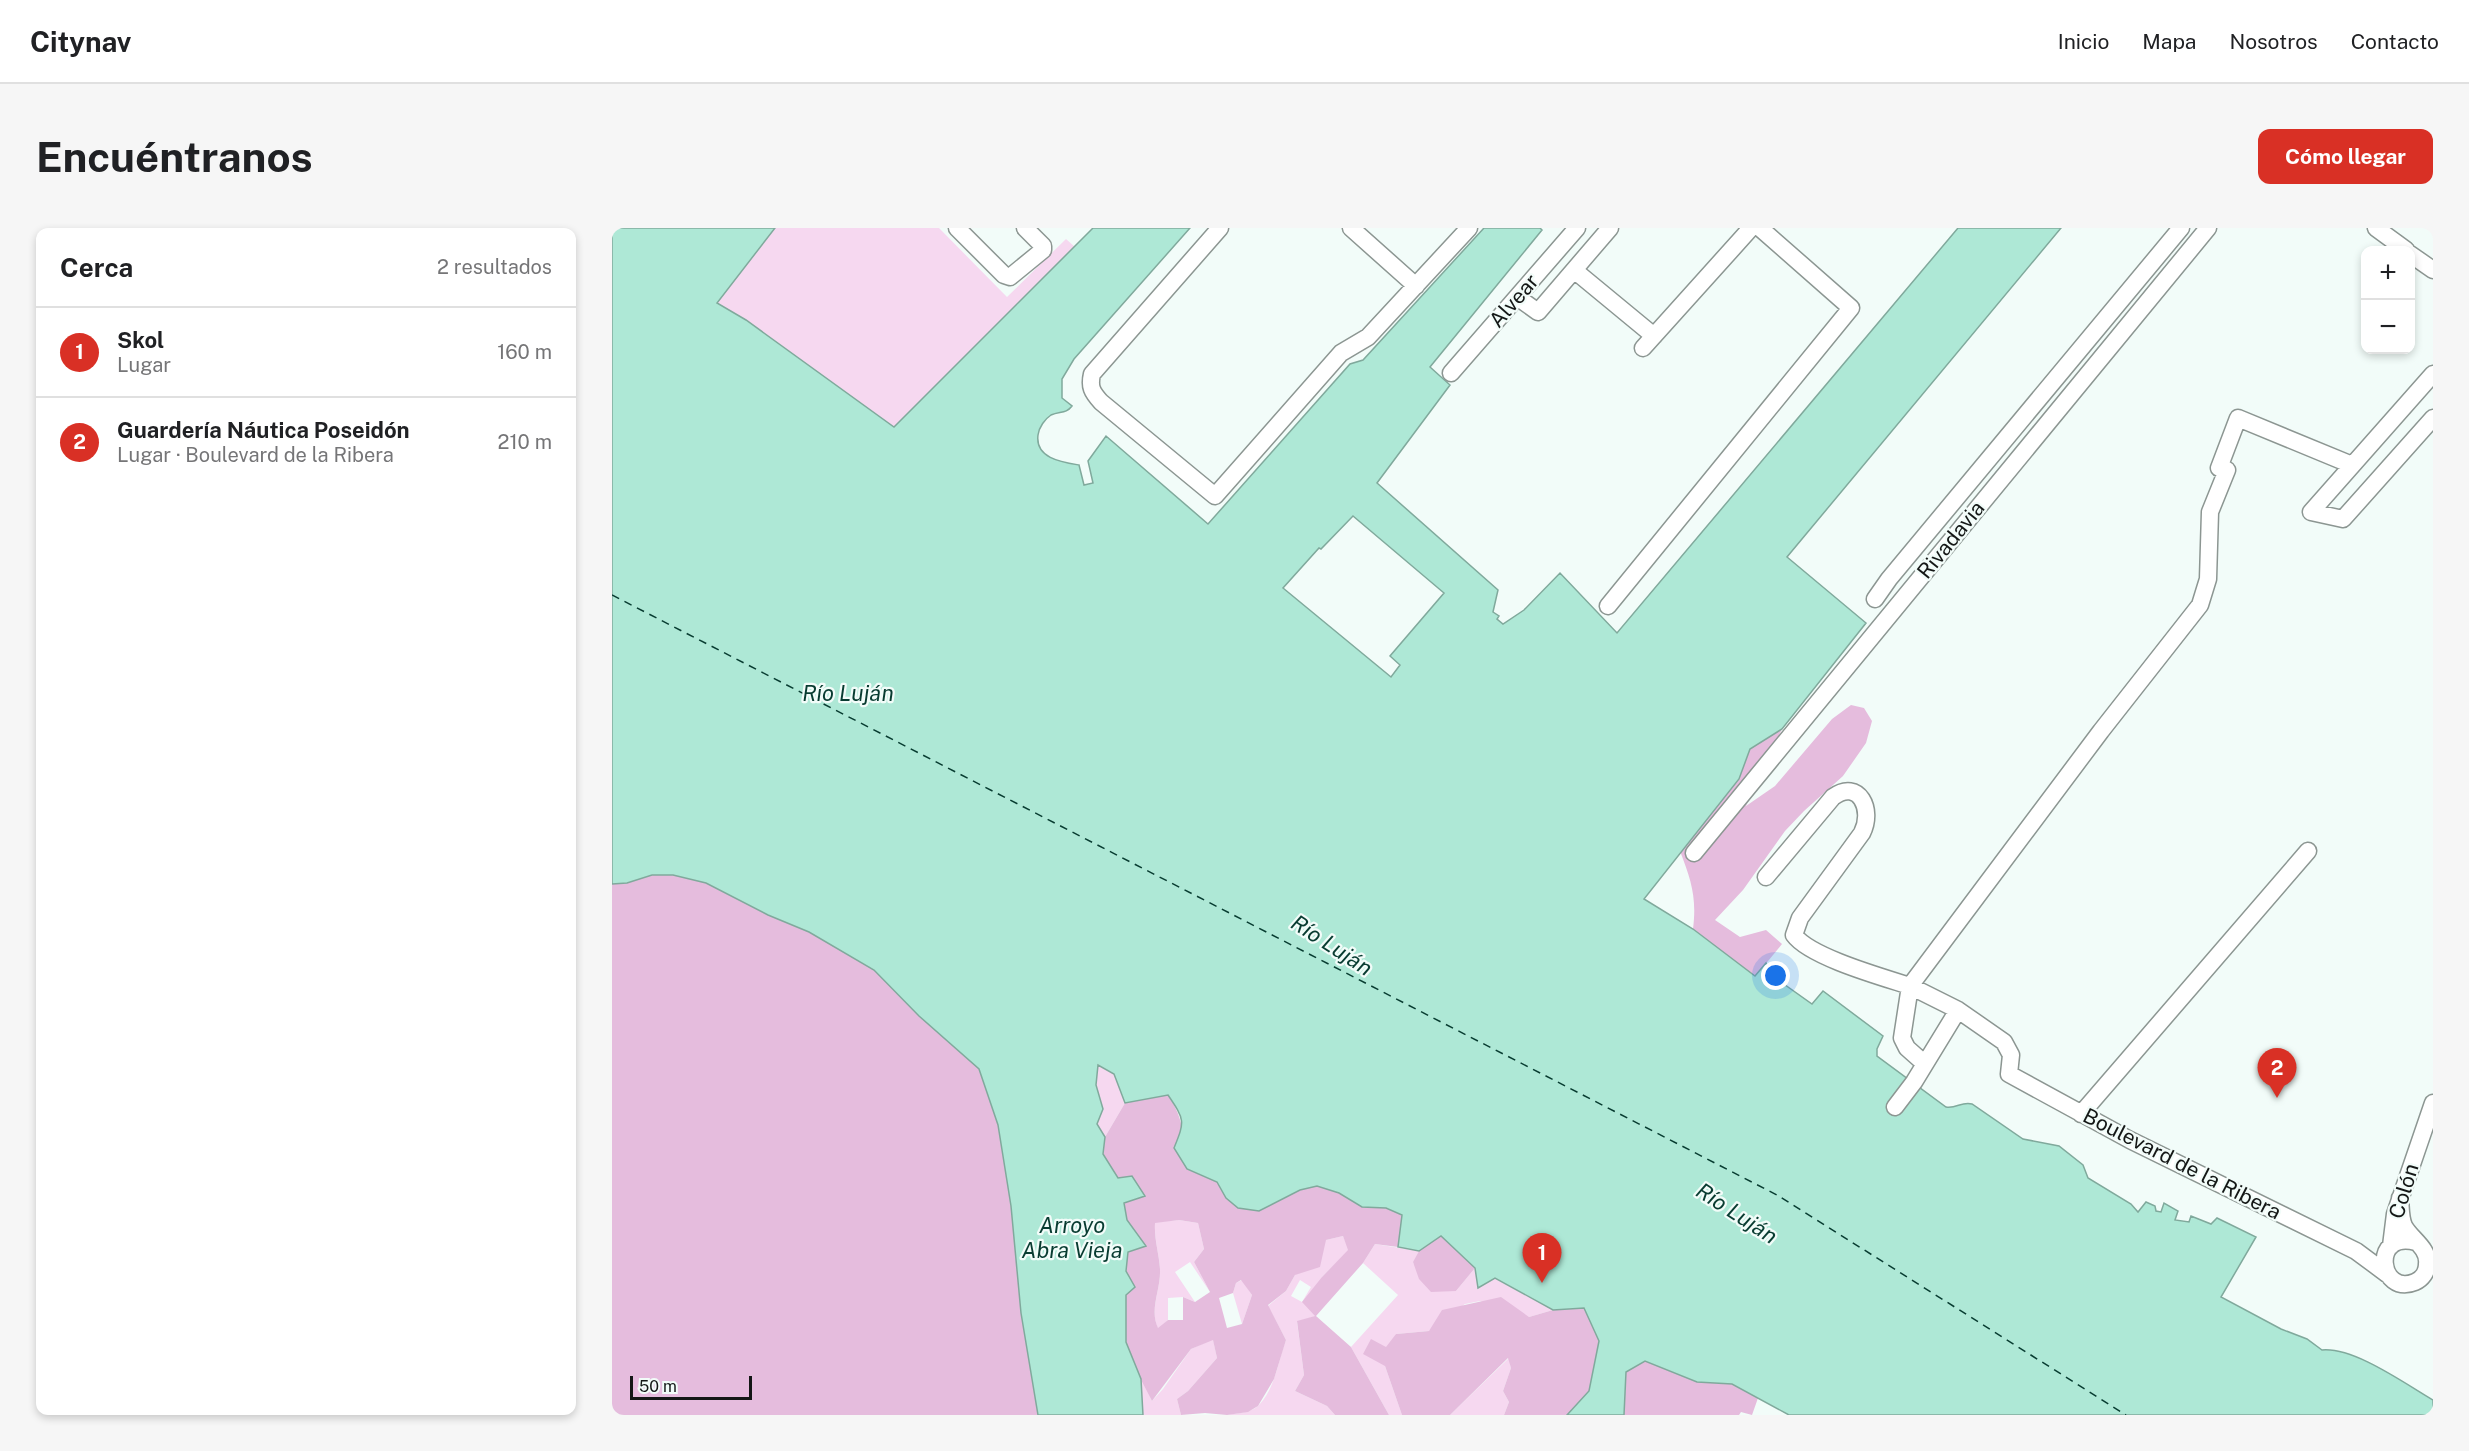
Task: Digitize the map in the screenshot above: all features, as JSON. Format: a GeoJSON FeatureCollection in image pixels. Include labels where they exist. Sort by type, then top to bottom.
{"type":"FeatureCollection","features":[{"type":"Feature","properties":{"kind":"street"},"geometry":{"type":"LineString","coordinates":[[957,228],[1004,275],[1010,277],[1043,250],[1043,246],[1025,228]]}},
{"type":"Feature","properties":{"kind":"street"},"geometry":{"type":"LineString","coordinates":[[1220,228],[1092,374],[1089,384],[1092,393],[1101,402],[1215,496],[1341,353],[1368,337],[1469,228]]}},
{"type":"Feature","properties":{"kind":"street"},"geometry":{"type":"LineString","coordinates":[[1351,228],[1416,286]]}},
{"type":"Feature","properties":{"kind":"street","name":"Alvear"},"geometry":{"type":"LineString","coordinates":[[1451,373],[1577,228]]}},
{"type":"Feature","properties":{"kind":"street"},"geometry":{"type":"LineString","coordinates":[[1517,297],[1538,312],[1610,228]]}},
{"type":"Feature","properties":{"kind":"street"},"geometry":{"type":"LineString","coordinates":[[1574,270],[1648,342],[1751,228]]}},
{"type":"Feature","properties":{"kind":"street"},"geometry":{"type":"LineString","coordinates":[[1608,606],[1851,308],[1760,228]]}},
{"type":"Feature","properties":{"kind":"street"},"geometry":{"type":"LineString","coordinates":[[1875,598],[2181,228]]}},
{"type":"Feature","properties":{"kind":"street","name":"Rivadavia"},"geometry":{"type":"LineString","coordinates":[[1695,854],[2208,228]]}},
{"type":"Feature","properties":{"kind":"street"},"geometry":{"type":"LineString","coordinates":[[2376,228],[2401,246]]}},
{"type":"Feature","properties":{"kind":"street"},"geometry":{"type":"LineString","coordinates":[[2415,257],[2433,270]]}},
{"type":"Feature","properties":{"kind":"street"},"geometry":{"type":"LineString","coordinates":[[2433,374],[2311,512],[2343,519],[2433,418]]}},
{"type":"Feature","properties":{"kind":"street"},"geometry":{"type":"LineString","coordinates":[[1925,1064],[1907,1048],[1902,1038],[1910,986],[2101,731],[2200,605],[2208,579],[2210,512],[2227,470],[2219,468],[2238,418],[2352,465]]}},
{"type":"Feature","properties":{"kind":"street"},"geometry":{"type":"LineString","coordinates":[[1766,877],[1833,797],[1841,791],[1848,790],[1860,797],[1867,810],[1868,822],[1800,918],[1794,935],[1799,942],[1824,955],[1910,986],[1958,1010],[1895,1107]]}},
{"type":"Feature","properties":{"kind":"street"},"geometry":{"type":"LineString","coordinates":[[2081,1114],[2308,851]]}},
{"type":"Feature","properties":{"kind":"street","name":"Boulevard de la Ribera"},"geometry":{"type":"LineString","coordinates":[[1958,1010],[2004,1042],[2011,1055],[2009,1074],[2130,1140],[2356,1251],[2387,1274]]}},
{"type":"Feature","properties":{"kind":"street","name":"Colón"},"geometry":{"type":"LineString","coordinates":[[2390,1248],[2395,1214],[2433,1103]]}},
{"type":"Feature","properties":{"kind":"street"},"geometry":{"type":"LineString","coordinates":[[2400,1198],[2402,1218],[2416,1242],[2425,1252],[2428,1262],[2424,1275],[2410,1284],[2402,1284],[2387,1274],[2384,1263],[2390,1248],[2403,1240],[2416,1242]]}},
{"type":"Feature","properties":{"kind":"street","name":"Boulevard de la Ribera"},"geometry":{"type":"LineString","coordinates":[[2356,1251],[2390,1248]]}},
{"type":"Feature","properties":{"kind":"shaded area"},"geometry":{"type":"Polygon","coordinates":[[[775,228],[939,228],[1007,297],[1066,239],[1075,247],[894,427],[746,320],[717,303],[775,228]]]}},
{"type":"Feature","properties":{"kind":"shaded area"},"geometry":{"type":"Polygon","coordinates":[[[1851,705],[1864,708],[1872,721],[1866,743],[1843,776],[1785,831],[1743,890],[1715,920],[1740,937],[1766,930],[1782,944],[1755,977],[1693,929],[1692,889],[1680,851],[1739,779],[1750,749],[1782,729],[1746,806],[1775,786],[1832,719],[1851,705]]]}},
{"type":"Feature","properties":{"kind":"shaded area"},"geometry":{"type":"Polygon","coordinates":[[[651,875],[673,875],[706,883],[768,915],[809,932],[874,970],[919,1016],[979,1069],[998,1125],[1011,1206],[1021,1313],[1038,1415],[612,1415],[612,884],[627,883],[651,875]]]}},
{"type":"Feature","properties":{"kind":"shaded area"},"geometry":{"type":"Polygon","coordinates":[[[1098,1064],[1114,1074],[1125,1103],[1105,1137],[1097,1124],[1103,1109],[1096,1085],[1098,1064]]]}},
{"type":"Feature","properties":{"kind":"shaded area"},"geometry":{"type":"Polygon","coordinates":[[[1168,1095],[1181,1122],[1187,1169],[1217,1182],[1226,1198],[1280,1200],[1300,1190],[1317,1186],[1339,1193],[1362,1207],[1386,1208],[1402,1215],[1398,1247],[1375,1244],[1363,1263],[1316,1316],[1351,1347],[1389,1415],[1335,1415],[1327,1406],[1295,1391],[1304,1375],[1297,1321],[1315,1316],[1302,1302],[1348,1250],[1343,1236],[1326,1240],[1320,1267],[1295,1275],[1286,1291],[1268,1305],[1286,1340],[1274,1379],[1258,1406],[1248,1412],[1227,1415],[1205,1413],[1181,1415],[1177,1399],[1188,1391],[1217,1358],[1213,1340],[1191,1349],[1152,1401],[1139,1376],[1126,1342],[1126,1295],[1134,1287],[1126,1271],[1128,1252],[1145,1245],[1127,1220],[1124,1203],[1144,1196],[1118,1178],[1103,1154],[1105,1137],[1125,1103],[1168,1095]],[[1179,1220],[1155,1223],[1160,1269],[1155,1307],[1158,1328],[1168,1320],[1183,1320],[1183,1297],[1195,1302],[1210,1292],[1194,1262],[1204,1249],[1198,1223],[1179,1220]],[[1241,1280],[1236,1283],[1233,1293],[1219,1298],[1227,1328],[1242,1324],[1252,1295],[1241,1280]]]}},
{"type":"Feature","properties":{"kind":"shaded area"},"geometry":{"type":"Polygon","coordinates":[[[1179,1220],[1198,1223],[1204,1249],[1194,1262],[1210,1292],[1190,1262],[1175,1272],[1195,1302],[1183,1297],[1168,1298],[1168,1320],[1158,1329],[1155,1307],[1160,1269],[1155,1222],[1179,1220]]]}},
{"type":"Feature","properties":{"kind":"shaded area"},"geometry":{"type":"Polygon","coordinates":[[[1440,1235],[1475,1268],[1456,1291],[1431,1292],[1419,1279],[1413,1262],[1419,1251],[1440,1235]]]}},
{"type":"Feature","properties":{"kind":"shaded area"},"geometry":{"type":"Polygon","coordinates":[[[1343,1236],[1349,1250],[1322,1277],[1316,1316],[1297,1322],[1304,1375],[1295,1391],[1327,1406],[1335,1415],[1227,1415],[1256,1408],[1269,1391],[1286,1340],[1268,1306],[1286,1291],[1295,1275],[1326,1240],[1343,1236]],[[1300,1280],[1291,1296],[1302,1302],[1311,1287],[1300,1280]]]}},
{"type":"Feature","properties":{"kind":"shaded area"},"geometry":{"type":"Polygon","coordinates":[[[1375,1244],[1419,1251],[1413,1263],[1456,1291],[1475,1268],[1553,1310],[1529,1317],[1480,1301],[1465,1304],[1429,1331],[1396,1334],[1385,1366],[1402,1415],[1389,1415],[1351,1347],[1398,1295],[1363,1263],[1375,1244]]]}},
{"type":"Feature","properties":{"kind":"shaded area"},"geometry":{"type":"Polygon","coordinates":[[[1242,1280],[1252,1295],[1242,1324],[1233,1293],[1236,1283],[1242,1280]]]}},
{"type":"Feature","properties":{"kind":"shaded area"},"geometry":{"type":"Polygon","coordinates":[[[1501,1297],[1529,1317],[1553,1310],[1584,1308],[1599,1341],[1589,1391],[1567,1415],[1504,1415],[1509,1402],[1503,1391],[1511,1368],[1508,1358],[1450,1415],[1402,1415],[1385,1366],[1363,1354],[1371,1339],[1386,1347],[1396,1334],[1429,1331],[1442,1310],[1501,1297]]]}},
{"type":"Feature","properties":{"kind":"shaded area"},"geometry":{"type":"Polygon","coordinates":[[[1213,1339],[1217,1358],[1188,1391],[1177,1399],[1181,1415],[1143,1415],[1141,1379],[1152,1401],[1191,1349],[1213,1339]]]}},
{"type":"Feature","properties":{"kind":"shaded area"},"geometry":{"type":"Polygon","coordinates":[[[1509,1358],[1511,1368],[1503,1391],[1509,1402],[1504,1415],[1450,1415],[1509,1358]]]}},
{"type":"Feature","properties":{"kind":"shaded area"},"geometry":{"type":"Polygon","coordinates":[[[1645,1361],[1697,1382],[1732,1384],[1758,1398],[1752,1415],[1741,1412],[1739,1415],[1624,1415],[1626,1372],[1645,1361]]]}},
{"type":"Feature","properties":{"kind":"water","name":"Río Luján"},"geometry":{"type":"Polygon","coordinates":[[[612,228],[775,228],[717,303],[746,320],[894,427],[1093,228],[1190,228],[1074,359],[1062,379],[1062,398],[1072,406],[1047,419],[1040,429],[1038,443],[1045,454],[1051,458],[1079,465],[1084,485],[1093,483],[1088,461],[1106,436],[1208,524],[1350,364],[1363,360],[1484,228],[1540,228],[1542,230],[1430,367],[1450,385],[1377,483],[1498,590],[1493,612],[1499,616],[1497,619],[1503,624],[1524,610],[1560,573],[1617,633],[1958,228],[2061,228],[1787,557],[1866,623],[1782,729],[1750,749],[1739,779],[1644,899],[1693,929],[1755,976],[1766,963],[1771,975],[1812,1004],[1823,991],[1883,1036],[1877,1049],[1877,1056],[1946,1107],[1972,1104],[2023,1139],[2059,1146],[2083,1165],[2088,1178],[2131,1204],[2138,1212],[2146,1202],[2155,1206],[2156,1211],[2161,1212],[2164,1203],[2178,1211],[2175,1220],[2189,1222],[2191,1216],[2211,1224],[2217,1218],[2256,1237],[2221,1297],[2281,1329],[2307,1339],[2322,1350],[2349,1354],[2379,1368],[2433,1400],[2433,1415],[1789,1415],[1732,1384],[1697,1382],[1645,1361],[1626,1372],[1624,1415],[1567,1415],[1589,1391],[1599,1341],[1584,1308],[1553,1310],[1495,1278],[1478,1288],[1475,1268],[1441,1236],[1419,1251],[1398,1247],[1402,1215],[1386,1208],[1362,1207],[1339,1193],[1317,1186],[1300,1190],[1259,1211],[1238,1208],[1226,1198],[1217,1182],[1187,1169],[1174,1148],[1182,1121],[1168,1095],[1125,1103],[1114,1074],[1098,1065],[1096,1085],[1103,1109],[1097,1124],[1105,1137],[1103,1154],[1118,1178],[1132,1176],[1145,1196],[1124,1203],[1127,1220],[1146,1246],[1128,1252],[1126,1271],[1135,1287],[1126,1295],[1126,1342],[1141,1379],[1143,1415],[1038,1415],[1021,1313],[1011,1206],[998,1125],[979,1069],[919,1016],[874,970],[809,932],[768,915],[706,883],[673,875],[652,875],[627,883],[612,884],[612,228]],[[1353,516],[1321,549],[1319,548],[1283,588],[1391,677],[1400,665],[1390,656],[1444,593],[1353,516]]]}},
{"type":"Feature","properties":{"kind":"ferry route"},"geometry":{"type":"LineString","coordinates":[[612,595],[1777,1195],[2126,1415]]}},
{"type":"Feature","properties":{"kind":"place","name":"Guardería Náutica Poseidón"},"geometry":{"type":"Point","coordinates":[2277,1098]}},
{"type":"Feature","properties":{"kind":"place","name":"Skol"},"geometry":{"type":"Point","coordinates":[1542,1283]}},
{"type":"Feature","properties":{"kind":"water label","name":"Arroyo Abra Vieja"},"geometry":{"type":"Point","coordinates":[1072,1238]}}]}
